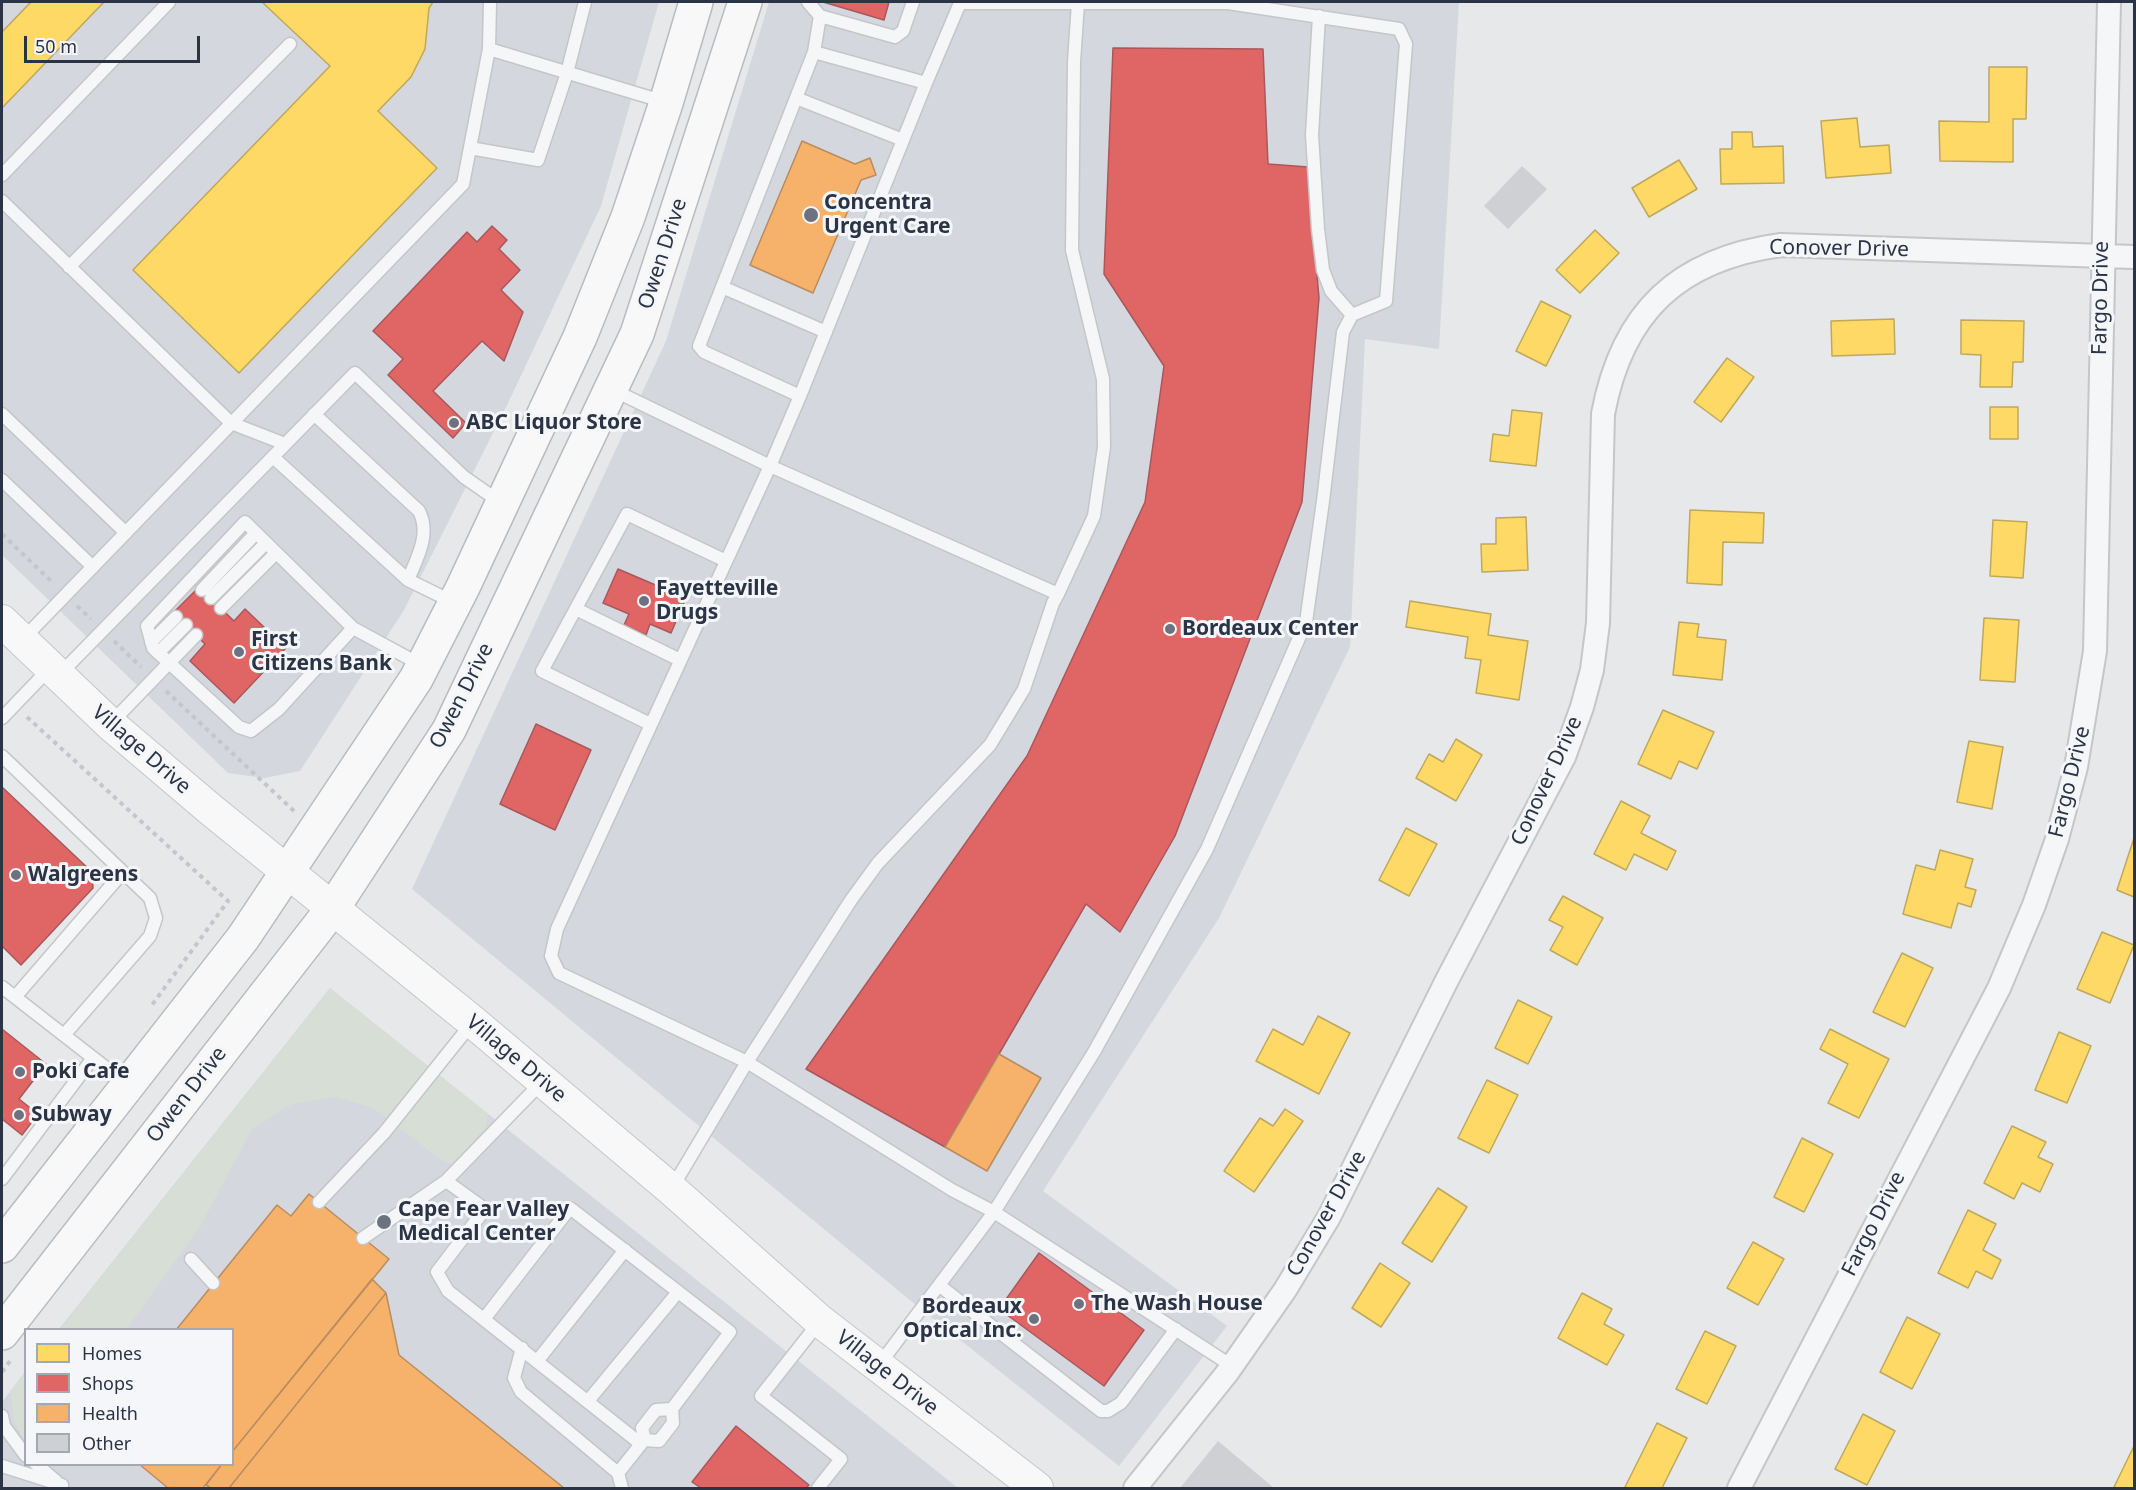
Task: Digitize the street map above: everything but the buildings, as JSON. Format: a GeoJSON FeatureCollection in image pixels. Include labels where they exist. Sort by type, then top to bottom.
{"type":"FeatureCollection","features":[{"type":"Feature","properties":{"kind":"highway"},"geometry":{"type":"LineString","coordinates":[[2,1246],[243,938],[289,872],[423,666],[580,337],[628,216],[666,103],[696,2]]}},
{"type":"Feature","properties":{"kind":"highway","name":"Owen Drive"},"geometry":{"type":"LineString","coordinates":[[2,1333],[333,908],[449,730],[637,334],[745,2]]}},
{"type":"Feature","properties":{"kind":"main road","name":"Village Drive"},"geometry":{"type":"LineString","coordinates":[[12,631],[111,724],[473,1022],[671,1189],[820,1321],[1037,1488]]}},
{"type":"Feature","properties":{"kind":"street","name":"Fargo Drive"},"geometry":{"type":"LineString","coordinates":[[1738,1488],[1999,988],[2034,905],[2057,839],[2076,767],[2095,651],[2109,2]]}},
{"type":"Feature","properties":{"kind":"street","name":"Conover Drive"},"geometry":{"type":"LineString","coordinates":[[1136,1488],[1232,1366],[1285,1290],[1329,1217],[1447,980],[1564,757],[1585,698],[1598,623],[1603,414],[1609,383],[1620,353],[1636,325],[1657,300],[1686,277],[1713,261],[1744,250],[1781,245],[2134,257]]}},
{"type":"Feature","properties":{"kind":"lane"},"geometry":{"type":"LineString","coordinates":[[2,175],[169,2]]}},
{"type":"Feature","properties":{"kind":"lane"},"geometry":{"type":"LineString","coordinates":[[12,631],[93,567],[463,184],[489,49],[490,2]]}},
{"type":"Feature","properties":{"kind":"lane"},"geometry":{"type":"LineString","coordinates":[[470,148],[538,160],[567,73],[585,2]]}},
{"type":"Feature","properties":{"kind":"lane"},"geometry":{"type":"LineString","coordinates":[[808,2],[820,16],[896,37],[903,31],[913,2]]}},
{"type":"Feature","properties":{"kind":"lane"},"geometry":{"type":"LineString","coordinates":[[879,1366],[994,1212],[1095,1052],[1207,849],[1306,622],[1342,332],[1352,315],[1386,301],[1406,44],[1398,29],[1228,2],[1007,2],[960,3],[770,466],[557,929],[551,956],[559,973],[747,1062],[952,1191],[994,1212],[1232,1366]]}},
{"type":"Feature","properties":{"kind":"lane"},"geometry":{"type":"LineString","coordinates":[[671,1189],[747,1062],[851,900],[878,863],[990,745],[1024,689],[1058,594],[1094,516],[1104,447],[1103,379],[1072,250],[1074,62],[1078,3]]}},
{"type":"Feature","properties":{"kind":"lane"},"geometry":{"type":"LineString","coordinates":[[800,396],[704,352],[699,346],[814,52],[820,16]]}},
{"type":"Feature","properties":{"kind":"lane"},"geometry":{"type":"LineString","coordinates":[[1319,16],[1312,135],[1318,229],[1323,270],[1330,291],[1352,315]]}},
{"type":"Feature","properties":{"kind":"lane"},"geometry":{"type":"LineString","coordinates":[[69,267],[290,44]]}},
{"type":"Feature","properties":{"kind":"lane"},"geometry":{"type":"LineString","coordinates":[[489,49],[666,103]]}},
{"type":"Feature","properties":{"kind":"lane"},"geometry":{"type":"LineString","coordinates":[[814,52],[926,83]]}},
{"type":"Feature","properties":{"kind":"lane"},"geometry":{"type":"LineString","coordinates":[[796,98],[903,140]]}},
{"type":"Feature","properties":{"kind":"lane"},"geometry":{"type":"LineString","coordinates":[[2,201],[231,423],[285,444]]}},
{"type":"Feature","properties":{"kind":"lane"},"geometry":{"type":"LineString","coordinates":[[722,287],[826,332]]}},
{"type":"Feature","properties":{"kind":"lane"},"geometry":{"type":"LineString","coordinates":[[2,718],[54,672],[273,457],[355,373],[464,477],[502,503]]}},
{"type":"Feature","properties":{"kind":"lane"},"geometry":{"type":"LineString","coordinates":[[611,389],[770,466],[1058,594]]}},
{"type":"Feature","properties":{"kind":"lane"},"geometry":{"type":"LineString","coordinates":[[2,414],[126,533]]}},
{"type":"Feature","properties":{"kind":"lane"},"geometry":{"type":"LineString","coordinates":[[314,414],[425,522],[424,539],[408,580]]}},
{"type":"Feature","properties":{"kind":"lane"},"geometry":{"type":"LineString","coordinates":[[273,457],[408,580],[455,603]]}},
{"type":"Feature","properties":{"kind":"lane"},"geometry":{"type":"LineString","coordinates":[[2,480],[93,567]]}},
{"type":"Feature","properties":{"kind":"lane"},"geometry":{"type":"LineString","coordinates":[[650,724],[542,671],[627,514],[726,561]]}},
{"type":"Feature","properties":{"kind":"lane"},"geometry":{"type":"LineString","coordinates":[[353,628],[279,709],[251,731],[238,727],[163,657],[151,642],[147,626],[245,522],[353,628],[423,666]]}},
{"type":"Feature","properties":{"kind":"lane"},"geometry":{"type":"LineString","coordinates":[[256,533],[207,594],[266,543]]}},
{"type":"Feature","properties":{"kind":"lane"},"geometry":{"type":"LineString","coordinates":[[221,608],[276,553]]}},
{"type":"Feature","properties":{"kind":"lane"},"geometry":{"type":"LineString","coordinates":[[576,609],[680,660]]}},
{"type":"Feature","properties":{"kind":"lane"},"geometry":{"type":"LineString","coordinates":[[111,724],[163,657],[181,621],[151,642]]}},
{"type":"Feature","properties":{"kind":"lane"},"geometry":{"type":"LineString","coordinates":[[163,657],[196,635]]}},
{"type":"Feature","properties":{"kind":"lane"},"geometry":{"type":"LineString","coordinates":[[2,756],[150,898],[156,918],[150,936],[64,1035]]}},
{"type":"Feature","properties":{"kind":"lane"},"geometry":{"type":"LineString","coordinates":[[15,997],[123,872]]}},
{"type":"Feature","properties":{"kind":"lane"},"geometry":{"type":"LineString","coordinates":[[2,987],[129,1085]]}},
{"type":"Feature","properties":{"kind":"lane"},"geometry":{"type":"LineString","coordinates":[[319,1202],[384,1133],[473,1022]]}},
{"type":"Feature","properties":{"kind":"lane"},"geometry":{"type":"LineString","coordinates":[[2,1179],[93,1058]]}},
{"type":"Feature","properties":{"kind":"lane"},"geometry":{"type":"LineString","coordinates":[[363,1238],[446,1181],[543,1081]]}},
{"type":"Feature","properties":{"kind":"lane"},"geometry":{"type":"LineString","coordinates":[[446,1181],[484,1209],[437,1272],[448,1291],[588,1401],[643,1442],[659,1441],[673,1423],[672,1409],[730,1332],[570,1208],[484,1319]]}},
{"type":"Feature","properties":{"kind":"lane"},"geometry":{"type":"LineString","coordinates":[[538,1360],[625,1250]]}},
{"type":"Feature","properties":{"kind":"lane"},"geometry":{"type":"LineString","coordinates":[[191,1259],[213,1283]]}},
{"type":"Feature","properties":{"kind":"lane"},"geometry":{"type":"LineString","coordinates":[[940,1286],[1101,1411],[1108,1411],[1121,1403],[1176,1329]]}},
{"type":"Feature","properties":{"kind":"lane"},"geometry":{"type":"LineString","coordinates":[[588,1401],[678,1292]]}},
{"type":"Feature","properties":{"kind":"lane"},"geometry":{"type":"LineString","coordinates":[[818,1488],[842,1459],[761,1396],[820,1321]]}},
{"type":"Feature","properties":{"kind":"lane"},"geometry":{"type":"LineString","coordinates":[[522,1348],[514,1378],[521,1392],[618,1473],[622,1488]]}},
{"type":"Feature","properties":{"kind":"lane"},"geometry":{"type":"LineString","coordinates":[[618,1473],[643,1442],[642,1428],[656,1410],[672,1409]]}},
{"type":"Feature","properties":{"kind":"lane"},"geometry":{"type":"LineString","coordinates":[[2,1416],[4,1426],[24,1453]]}},
{"type":"Feature","properties":{"kind":"lane"},"geometry":{"type":"LineString","coordinates":[[2,1466],[62,1485],[38,1466]]}},
{"type":"Feature","properties":{"kind":"path"},"geometry":{"type":"LineString","coordinates":[[14,705],[228,901]]}},
{"type":"Feature","properties":{"kind":"shaded area"},"geometry":{"type":"Polygon","coordinates":[[[2,2],[659,2],[601,206],[508,403],[404,610],[300,771],[264,778],[228,773],[2,555],[2,2]]]}},
{"type":"Feature","properties":{"kind":"shaded area","name":"Bordeaux Center"},"geometry":{"type":"Polygon","coordinates":[[[769,2],[1459,2],[1439,349],[1365,339],[1350,647],[1219,918],[1043,1191],[1227,1326],[1119,1466],[911,1301],[412,889],[666,341],[769,2]]]}},
{"type":"Feature","properties":{"kind":"shaded area","name":"Cape Fear Valley Medical Center"},"geometry":{"type":"Polygon","coordinates":[[[330,988],[958,1488],[2,1488],[2,1402],[24,1373],[24,1466],[234,1466],[234,1328],[60,1328],[330,988]]]}},
{"type":"Feature","properties":{"kind":"shaded area"},"geometry":{"type":"Polygon","coordinates":[[[330,988],[488,1114],[486,1127],[453,1165],[440,1159],[373,1108],[336,1097],[292,1104],[252,1129],[200,1227],[128,1328],[61,1328],[330,988]]]}},
{"type":"Feature","properties":{"kind":"shaded area"},"geometry":{"type":"Polygon","coordinates":[[[24,1373],[24,1440],[14,1421],[10,1392],[24,1373]]]}},
{"type":"Feature","properties":{"kind":"place","name":"Concentra Urgent Care"},"geometry":{"type":"Point","coordinates":[811,215]}},
{"type":"Feature","properties":{"kind":"place","name":"ABC Liquor Store"},"geometry":{"type":"Point","coordinates":[454,423]}},
{"type":"Feature","properties":{"kind":"place","name":"Fayetteville Drugs"},"geometry":{"type":"Point","coordinates":[644,601]}},
{"type":"Feature","properties":{"kind":"place","name":"Bordeaux Center"},"geometry":{"type":"Point","coordinates":[1170,629]}},
{"type":"Feature","properties":{"kind":"place","name":"First Citizens Bank"},"geometry":{"type":"Point","coordinates":[239,652]}},
{"type":"Feature","properties":{"kind":"place","name":"Walgreens"},"geometry":{"type":"Point","coordinates":[16,875]}},
{"type":"Feature","properties":{"kind":"place","name":"Poki Cafe"},"geometry":{"type":"Point","coordinates":[20,1072]}},
{"type":"Feature","properties":{"kind":"place","name":"Subway"},"geometry":{"type":"Point","coordinates":[19,1115]}},
{"type":"Feature","properties":{"kind":"place","name":"Cape Fear Valley Medical Center"},"geometry":{"type":"Point","coordinates":[384,1222]}},
{"type":"Feature","properties":{"kind":"place","name":"The Wash House"},"geometry":{"type":"Point","coordinates":[1079,1304]}},
{"type":"Feature","properties":{"kind":"place","name":"Bordeaux Optical Inc."},"geometry":{"type":"Point","coordinates":[1034,1319]}}]}
